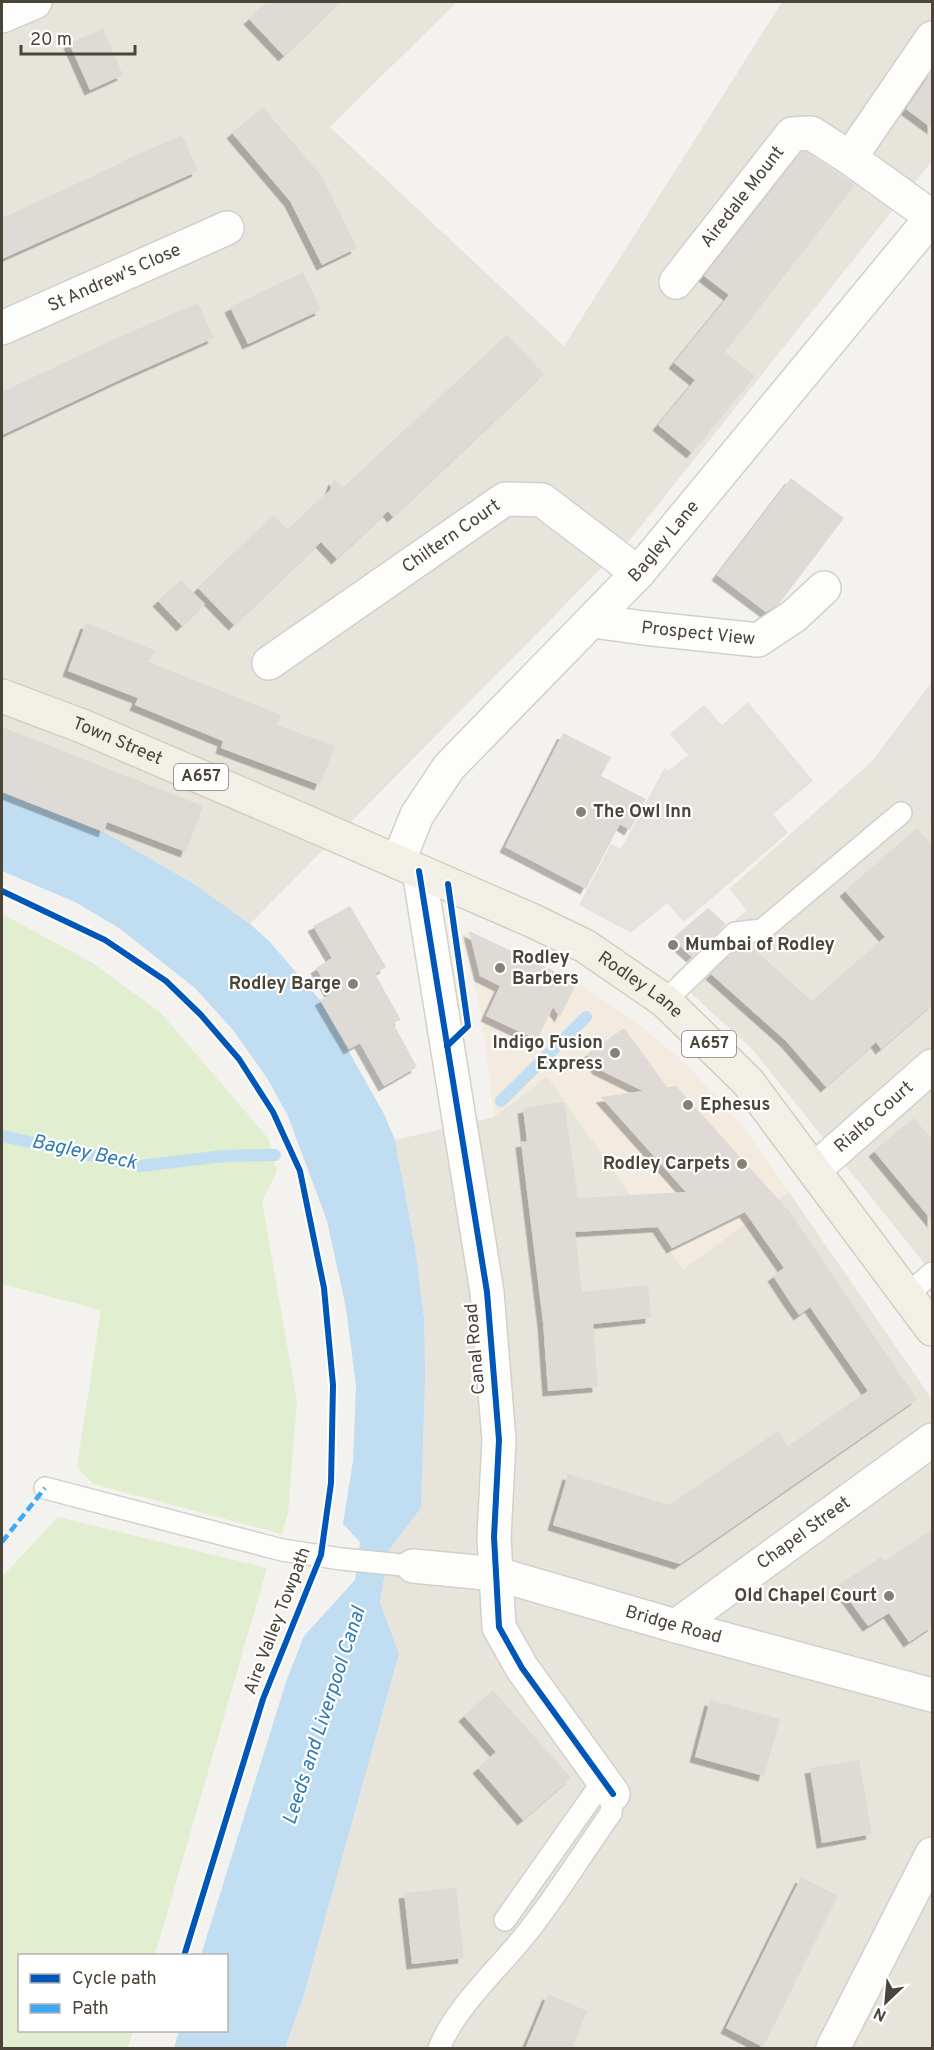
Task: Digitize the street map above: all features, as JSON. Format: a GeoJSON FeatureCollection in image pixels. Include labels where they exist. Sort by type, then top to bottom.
{"type":"FeatureCollection","features":[{"type":"Feature","properties":{"kind":"main road","name":"Town Street"},"geometry":{"type":"LineString","coordinates":[[2,696],[82,726],[409,867]]}},
{"type":"Feature","properties":{"kind":"main road","name":"Rodley Lane"},"geometry":{"type":"LineString","coordinates":[[409,867],[585,946],[665,1001],[748,1082],[933,1329]]}},
{"type":"Feature","properties":{"kind":"street"},"geometry":{"type":"LineString","coordinates":[[2,16],[35,2]]}},
{"type":"Feature","properties":{"kind":"street"},"geometry":{"type":"LineString","coordinates":[[850,158],[933,38]]}},
{"type":"Feature","properties":{"kind":"street","name":"Airedale Mount"},"geometry":{"type":"LineString","coordinates":[[676,282],[792,134],[810,133],[850,158],[932,217]]}},
{"type":"Feature","properties":{"kind":"street","name":"Bagley Lane"},"geometry":{"type":"LineString","coordinates":[[409,867],[417,815],[450,767],[638,573],[932,217]]}},
{"type":"Feature","properties":{"kind":"street","name":"St Andrew's Close"},"geometry":{"type":"LineString","coordinates":[[2,328],[227,228]]}},
{"type":"Feature","properties":{"kind":"street","name":"Chiltern Court"},"geometry":{"type":"LineString","coordinates":[[269,663],[505,499],[542,500],[638,573]]}},
{"type":"Feature","properties":{"kind":"street","name":"Prospect View"},"geometry":{"type":"LineString","coordinates":[[593,621],[758,640],[794,616],[824,588]]}},
{"type":"Feature","properties":{"kind":"street","name":"Canal Road"},"geometry":{"type":"LineString","coordinates":[[409,867],[445,1035],[487,1292],[499,1440],[494,1536],[498,1627],[522,1668],[608,1788]]}},
{"type":"Feature","properties":{"kind":"street","name":"Rialto Court"},"geometry":{"type":"LineString","coordinates":[[814,1170],[933,1066]]}},
{"type":"Feature","properties":{"kind":"street","name":"Chapel Street"},"geometry":{"type":"LineString","coordinates":[[676,1626],[933,1440]]}},
{"type":"Feature","properties":{"kind":"street","name":"Bridge Road"},"geometry":{"type":"LineString","coordinates":[[414,1566],[497,1574],[676,1626],[933,1695]]}},
{"type":"Feature","properties":{"kind":"street"},"geometry":{"type":"LineString","coordinates":[[833,2049],[933,1854]]}},
{"type":"Feature","properties":{"kind":"lane"},"geometry":{"type":"LineString","coordinates":[[665,1001],[735,933],[762,930],[901,813]]}},
{"type":"Feature","properties":{"kind":"lane"},"geometry":{"type":"LineString","coordinates":[[907,1295],[933,1273]]}},
{"type":"Feature","properties":{"kind":"lane"},"geometry":{"type":"LineString","coordinates":[[45,1488],[282,1550],[341,1559],[414,1566]]}},
{"type":"Feature","properties":{"kind":"lane"},"geometry":{"type":"LineString","coordinates":[[505,1920],[608,1788]]}},
{"type":"Feature","properties":{"kind":"lane"},"geometry":{"type":"LineString","coordinates":[[439,2049],[444,2036],[458,2015],[532,1926],[611,1813],[608,1788]]}},
{"type":"Feature","properties":{"kind":"shaded area"},"geometry":{"type":"Polygon","coordinates":[[[2,2],[457,2],[330,127],[564,346],[782,2],[932,2],[932,161],[634,535],[250,924],[194,884],[104,832],[2,792],[2,2]]]}},
{"type":"Feature","properties":{"kind":"shaded area"},"geometry":{"type":"Polygon","coordinates":[[[932,682],[932,826],[872,761],[932,682]]]}},
{"type":"Feature","properties":{"kind":"shaded area"},"geometry":{"type":"Polygon","coordinates":[[[748,702],[813,781],[773,814],[788,833],[684,922],[667,903],[631,933],[579,905],[611,844],[621,849],[665,767],[668,771],[688,755],[670,734],[704,705],[722,725],[748,702]]]}},
{"type":"Feature","properties":{"kind":"shaded area"},"geometry":{"type":"Polygon","coordinates":[[[872,761],[932,826],[932,1273],[752,1049],[672,976],[747,910],[729,889],[872,761]]]}},
{"type":"Feature","properties":{"kind":"shaded area"},"geometry":{"type":"Polygon","coordinates":[[[469,931],[577,982],[637,1023],[685,1063],[742,1125],[789,1192],[683,1269],[547,1076],[494,1117],[482,1016],[461,936],[469,931]]]}},
{"type":"Feature","properties":{"kind":"shaded area"},"geometry":{"type":"Polygon","coordinates":[[[547,1076],[683,1269],[789,1192],[932,1399],[932,2048],[285,2048],[303,1998],[399,1654],[380,1602],[389,1550],[421,1508],[424,1318],[415,1247],[395,1140],[494,1117],[547,1076]]]}},
{"type":"Feature","properties":{"kind":"green space"},"geometry":{"type":"Polygon","coordinates":[[[2,914],[91,962],[160,1012],[268,1138],[277,1171],[262,1201],[297,1402],[288,1513],[282,1534],[93,1484],[77,1467],[101,1310],[2,1284],[2,914]]]}},
{"type":"Feature","properties":{"kind":"green space"},"geometry":{"type":"Polygon","coordinates":[[[58,1517],[267,1568],[155,1954],[18,1954],[18,2032],[133,2032],[128,2048],[2,2048],[2,1577],[58,1517]]]}},
{"type":"Feature","properties":{"kind":"water","name":"Leeds and Liverpool Canal"},"geometry":{"type":"Polygon","coordinates":[[[2,792],[104,832],[194,884],[250,924],[269,941],[320,1000],[384,1114],[395,1140],[415,1247],[424,1318],[425,1376],[421,1508],[389,1550],[380,1602],[399,1654],[303,1998],[285,2048],[174,2048],[179,2032],[228,2032],[228,1954],[201,1954],[286,1682],[304,1636],[355,1580],[360,1542],[343,1524],[353,1461],[356,1386],[346,1308],[327,1221],[288,1116],[267,1078],[233,1030],[195,988],[119,928],[75,902],[2,871],[2,792]]]}},
{"type":"Feature","properties":{"kind":"building"},"geometry":{"type":"Polygon","coordinates":[[[267,2],[340,2],[284,56],[249,19],[267,2]]]}},
{"type":"Feature","properties":{"kind":"building"},"geometry":{"type":"Polygon","coordinates":[[[103,29],[123,75],[90,90],[69,43],[103,29]]]}},
{"type":"Feature","properties":{"kind":"building"},"geometry":{"type":"Polygon","coordinates":[[[933,70],[933,129],[906,109],[933,70]]]}},
{"type":"Feature","properties":{"kind":"building"},"geometry":{"type":"Polygon","coordinates":[[[263,107],[323,178],[357,248],[322,265],[290,201],[232,133],[263,107]]]}},
{"type":"Feature","properties":{"kind":"building"},"geometry":{"type":"Polygon","coordinates":[[[182,135],[198,171],[2,259],[2,218],[182,135]]]}},
{"type":"Feature","properties":{"kind":"building"},"geometry":{"type":"Polygon","coordinates":[[[801,152],[806,152],[855,185],[725,352],[755,376],[692,453],[658,425],[695,380],[674,363],[729,295],[704,276],[801,152]]]}},
{"type":"Feature","properties":{"kind":"building"},"geometry":{"type":"Polygon","coordinates":[[[303,272],[321,310],[248,344],[230,307],[303,272]]]}},
{"type":"Feature","properties":{"kind":"building"},"geometry":{"type":"Polygon","coordinates":[[[198,303],[214,338],[2,435],[2,392],[112,340],[198,303]]]}},
{"type":"Feature","properties":{"kind":"building"},"geometry":{"type":"Polygon","coordinates":[[[507,335],[544,374],[393,517],[388,511],[337,559],[321,542],[234,625],[198,588],[274,515],[288,530],[330,490],[334,479],[343,488],[507,335]]]}},
{"type":"Feature","properties":{"kind":"building"},"geometry":{"type":"Polygon","coordinates":[[[791,478],[844,518],[779,604],[766,612],[717,575],[791,478]]]}},
{"type":"Feature","properties":{"kind":"building"},"geometry":{"type":"Polygon","coordinates":[[[181,580],[205,604],[182,626],[158,601],[181,580]]]}},
{"type":"Feature","properties":{"kind":"building"},"geometry":{"type":"Polygon","coordinates":[[[86,623],[156,651],[146,661],[281,715],[277,725],[335,746],[320,785],[221,748],[223,741],[135,705],[138,698],[68,671],[86,623]]]}},
{"type":"Feature","properties":{"kind":"building"},"geometry":{"type":"Polygon","coordinates":[[[2,727],[203,806],[186,852],[107,822],[104,832],[2,792],[2,727]]]}},
{"type":"Feature","properties":{"kind":"building","name":"The Owl Inn"},"geometry":{"type":"Polygon","coordinates":[[[563,733],[611,757],[601,776],[646,799],[630,830],[620,824],[586,889],[505,847],[563,733]]]}},
{"type":"Feature","properties":{"kind":"building"},"geometry":{"type":"Polygon","coordinates":[[[917,828],[933,846],[933,1004],[881,1049],[876,1042],[826,1087],[786,1041],[711,974],[741,945],[748,944],[812,1001],[885,937],[845,891],[917,828]]]}},
{"type":"Feature","properties":{"kind":"building","name":"Rodley Barge"},"geometry":{"type":"Polygon","coordinates":[[[350,906],[386,967],[375,974],[401,1020],[393,1023],[417,1067],[384,1086],[360,1043],[349,1049],[320,1000],[331,994],[316,968],[332,958],[313,926],[350,906]]]}},
{"type":"Feature","properties":{"kind":"building"},"geometry":{"type":"Polygon","coordinates":[[[708,908],[726,924],[692,957],[672,939],[708,908]]]}},
{"type":"Feature","properties":{"kind":"building"},"geometry":{"type":"Polygon","coordinates":[[[469,931],[577,982],[560,1017],[553,1007],[537,1040],[486,1016],[500,986],[480,976],[469,931]]]}},
{"type":"Feature","properties":{"kind":"building"},"geometry":{"type":"Polygon","coordinates":[[[624,1028],[667,1087],[676,1086],[789,1211],[917,1399],[680,1564],[553,1525],[568,1474],[669,1505],[778,1431],[788,1446],[868,1391],[810,1307],[799,1315],[790,1302],[773,1276],[784,1268],[745,1212],[672,1248],[658,1227],[575,1232],[582,1292],[648,1285],[651,1318],[593,1324],[598,1387],[548,1391],[543,1322],[521,1142],[527,1141],[523,1108],[564,1102],[578,1198],[686,1192],[601,1097],[643,1091],[598,1069],[587,1054],[624,1028]]]}},
{"type":"Feature","properties":{"kind":"building"},"geometry":{"type":"Polygon","coordinates":[[[914,1118],[933,1141],[933,1222],[874,1151],[914,1118]]]}},
{"type":"Feature","properties":{"kind":"building","name":"Old Chapel Court"},"geometry":{"type":"Polygon","coordinates":[[[933,1529],[933,1626],[909,1642],[889,1613],[868,1626],[838,1585],[881,1557],[884,1561],[933,1529]]]}},
{"type":"Feature","properties":{"kind":"building"},"geometry":{"type":"Polygon","coordinates":[[[493,1690],[571,1778],[523,1820],[478,1768],[496,1752],[464,1716],[493,1690]]]}},
{"type":"Feature","properties":{"kind":"building"},"geometry":{"type":"Polygon","coordinates":[[[710,1700],[780,1719],[764,1776],[695,1757],[710,1700]]]}},
{"type":"Feature","properties":{"kind":"building"},"geometry":{"type":"Polygon","coordinates":[[[859,1760],[872,1834],[822,1843],[810,1768],[859,1760]]]}},
{"type":"Feature","properties":{"kind":"building"},"geometry":{"type":"Polygon","coordinates":[[[801,1877],[838,1896],[763,2047],[726,2028],[801,1877]]]}},
{"type":"Feature","properties":{"kind":"building"},"geometry":{"type":"Polygon","coordinates":[[[456,1888],[464,1958],[412,1964],[404,1893],[456,1888]]]}},
{"type":"Feature","properties":{"kind":"building"},"geometry":{"type":"Polygon","coordinates":[[[548,1994],[587,2011],[572,2049],[525,2049],[548,1994]]]}},
{"type":"Feature","properties":{"kind":"waterway","name":"Bagley Beck"},"geometry":{"type":"LineString","coordinates":[[501,1101],[586,1017]]}},
{"type":"Feature","properties":{"kind":"waterway","name":"Bagley Beck"},"geometry":{"type":"LineString","coordinates":[[2,1136],[140,1166],[224,1156],[275,1155]]}},
{"type":"Feature","properties":{"kind":"marked path"},"geometry":{"type":"LineString","coordinates":[[2,1542],[45,1488]]}},
{"type":"Feature","properties":{"kind":"cycle path"},"geometry":{"type":"LineString","coordinates":[[419,871],[487,1292],[499,1440],[494,1537],[499,1627],[522,1668],[613,1794]]}},
{"type":"Feature","properties":{"kind":"cycle path"},"geometry":{"type":"LineString","coordinates":[[447,1046],[468,1026],[448,884]]}},
{"type":"Feature","properties":{"kind":"cycle path","name":"Aire Valley Towpath"},"geometry":{"type":"LineString","coordinates":[[2,891],[105,940],[166,981],[201,1015],[239,1059],[273,1112],[300,1171],[324,1288],[333,1385],[331,1483],[321,1555],[263,1699],[185,1954]]}},
{"type":"Feature","properties":{"kind":"place","name":"The Owl Inn"},"geometry":{"type":"Point","coordinates":[581,812]}},
{"type":"Feature","properties":{"kind":"place","name":"Mumbai of Rodley"},"geometry":{"type":"Point","coordinates":[673,945]}},
{"type":"Feature","properties":{"kind":"place","name":"Rodley Barbers"},"geometry":{"type":"Point","coordinates":[500,968]}},
{"type":"Feature","properties":{"kind":"place","name":"Rodley Barge"},"geometry":{"type":"Point","coordinates":[353,984]}},
{"type":"Feature","properties":{"kind":"place","name":"Indigo Fusion Express"},"geometry":{"type":"Point","coordinates":[615,1053]}},
{"type":"Feature","properties":{"kind":"place","name":"Ephesus"},"geometry":{"type":"Point","coordinates":[688,1105]}},
{"type":"Feature","properties":{"kind":"place","name":"Rodley Carpets"},"geometry":{"type":"Point","coordinates":[742,1164]}},
{"type":"Feature","properties":{"kind":"place","name":"Old Chapel Court"},"geometry":{"type":"Point","coordinates":[889,1596]}}]}
